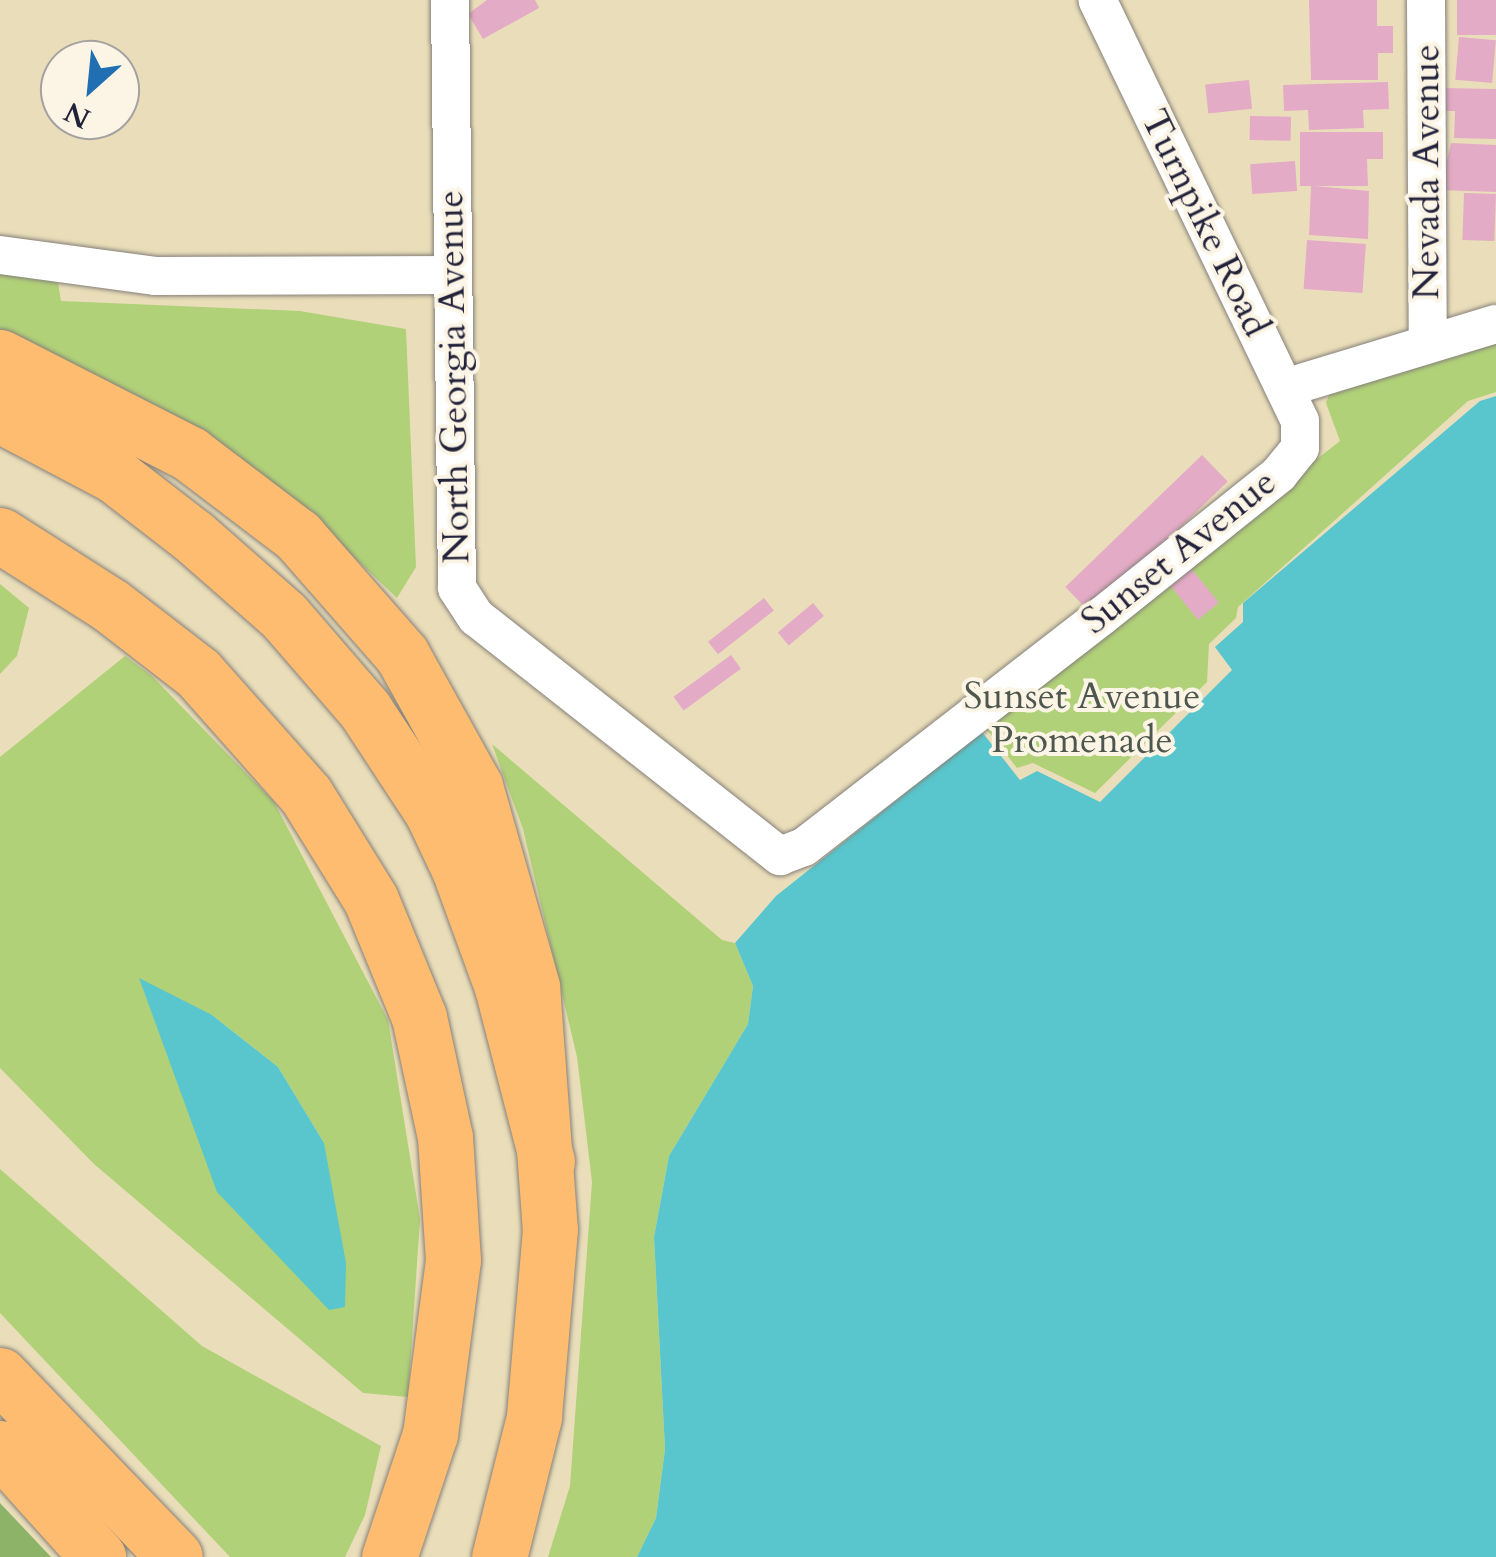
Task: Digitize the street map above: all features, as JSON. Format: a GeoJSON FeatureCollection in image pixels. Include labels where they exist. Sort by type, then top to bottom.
{"type":"FeatureCollection","features":[{"type":"Feature","properties":{"kind":"highway"},"geometry":{"type":"LineString","coordinates":[[0,357],[190,454],[248,494],[327,564],[402,655],[461,754],[498,853],[532,986],[546,1161],[544,1354],[522,1477],[499,1557]]}},
{"type":"Feature","properties":{"kind":"highway"},"geometry":{"type":"LineString","coordinates":[[19,424],[114,475],[240,574],[327,661],[383,736],[432,812],[482,927],[546,1161]]}},
{"type":"Feature","properties":{"kind":"highway"},"geometry":{"type":"LineString","coordinates":[[0,534],[124,614],[198,673],[268,748],[340,846],[397,956],[436,1077],[452,1201],[449,1324],[422,1467],[389,1557]]}},
{"type":"Feature","properties":{"kind":"highway"},"geometry":{"type":"LineString","coordinates":[[0,1375],[176,1557]]}},
{"type":"Feature","properties":{"kind":"highway"},"geometry":{"type":"LineString","coordinates":[[0,1448],[98,1557]]}},
{"type":"Feature","properties":{"kind":"highway"},"geometry":{"type":"LineString","coordinates":[[0,1485],[82,1557]]}},
{"type":"Feature","properties":{"kind":"street","name":"North Georgia Avenue"},"geometry":{"type":"LineString","coordinates":[[450,0],[461,598],[764,850]]}},
{"type":"Feature","properties":{"kind":"street","name":"Turnpike Road"},"geometry":{"type":"LineString","coordinates":[[1097,0],[1300,421],[1300,448]]}},
{"type":"Feature","properties":{"kind":"street","name":"Nevada Avenue"},"geometry":{"type":"LineString","coordinates":[[1426,0],[1428,344]]}},
{"type":"Feature","properties":{"kind":"street"},"geometry":{"type":"LineString","coordinates":[[0,255],[155,276],[453,276]]}},
{"type":"Feature","properties":{"kind":"street"},"geometry":{"type":"LineString","coordinates":[[1285,388],[1496,324]]}},
{"type":"Feature","properties":{"kind":"street","name":"Sunset Avenue"},"geometry":{"type":"LineString","coordinates":[[764,850],[786,855],[804,846],[1269,482],[1300,448]]}},
{"type":"Feature","properties":{"kind":"green space"},"geometry":{"type":"Polygon","coordinates":[[[0,268],[58,283],[61,301],[300,311],[406,329],[416,567],[397,598],[291,498],[0,335],[0,268]]]}},
{"type":"Feature","properties":{"kind":"green space","name":"Sunset Avenue Promenade"},"geometry":{"type":"Polygon","coordinates":[[[1496,337],[1496,392],[1468,401],[1238,607],[1236,618],[1209,644],[1207,682],[1095,793],[1033,763],[1017,768],[981,722],[1340,441],[1326,403],[1332,387],[1496,337]]]}},
{"type":"Feature","properties":{"kind":"green space"},"geometry":{"type":"Polygon","coordinates":[[[0,584],[29,608],[17,656],[0,674],[0,584]]]}},
{"type":"Feature","properties":{"kind":"green space"},"geometry":{"type":"Polygon","coordinates":[[[125,656],[152,676],[274,802],[388,1020],[420,1219],[408,1397],[363,1393],[94,1164],[0,1068],[0,757],[125,656]],[[212,1015],[324,1143],[278,1067],[212,1015]]]}},
{"type":"Feature","properties":{"kind":"green space"},"geometry":{"type":"Polygon","coordinates":[[[492,744],[722,940],[735,943],[753,986],[748,1024],[669,1156],[654,1237],[665,1449],[656,1518],[637,1557],[548,1557],[570,1486],[592,1182],[577,1057],[523,829],[492,744]]]}},
{"type":"Feature","properties":{"kind":"green space"},"geometry":{"type":"Polygon","coordinates":[[[0,1169],[202,1346],[381,1446],[365,1515],[345,1557],[230,1557],[0,1313],[0,1169]]]}},
{"type":"Feature","properties":{"kind":"green space"},"geometry":{"type":"Polygon","coordinates":[[[0,1503],[51,1557],[0,1557],[0,1503]]]}},
{"type":"Feature","properties":{"kind":"water"},"geometry":{"type":"Polygon","coordinates":[[[1496,396],[1496,1557],[637,1557],[656,1518],[665,1449],[654,1237],[669,1156],[748,1024],[753,986],[735,943],[776,896],[982,732],[1020,780],[1037,771],[1100,802],[1232,670],[1215,647],[1243,622],[1243,603],[1480,401],[1496,396]]]}},
{"type":"Feature","properties":{"kind":"water"},"geometry":{"type":"Polygon","coordinates":[[[139,978],[212,1015],[278,1067],[324,1143],[346,1263],[345,1307],[329,1310],[217,1192],[139,978]]]}},
{"type":"Feature","properties":{"kind":"building"},"geometry":{"type":"Polygon","coordinates":[[[487,0],[535,0],[539,8],[483,39],[468,14],[487,0]]]}},
{"type":"Feature","properties":{"kind":"building"},"geometry":{"type":"Polygon","coordinates":[[[1309,0],[1377,0],[1377,26],[1393,26],[1393,53],[1378,53],[1378,80],[1311,80],[1309,0]]]}},
{"type":"Feature","properties":{"kind":"building"},"geometry":{"type":"Polygon","coordinates":[[[1457,0],[1496,0],[1496,35],[1457,35],[1457,0]]]}},
{"type":"Feature","properties":{"kind":"building"},"geometry":{"type":"Polygon","coordinates":[[[1459,37],[1496,40],[1492,83],[1455,80],[1459,37]]]}},
{"type":"Feature","properties":{"kind":"building"},"geometry":{"type":"Polygon","coordinates":[[[1249,80],[1252,109],[1208,113],[1205,85],[1249,80]]]}},
{"type":"Feature","properties":{"kind":"building"},"geometry":{"type":"Polygon","coordinates":[[[1388,82],[1389,109],[1363,110],[1364,128],[1309,130],[1308,110],[1284,111],[1283,85],[1388,82]]]}},
{"type":"Feature","properties":{"kind":"building"},"geometry":{"type":"Polygon","coordinates":[[[1443,88],[1496,89],[1496,139],[1454,138],[1455,111],[1443,111],[1443,88]]]}},
{"type":"Feature","properties":{"kind":"building"},"geometry":{"type":"Polygon","coordinates":[[[1250,116],[1291,117],[1291,141],[1250,140],[1250,116]]]}},
{"type":"Feature","properties":{"kind":"building"},"geometry":{"type":"Polygon","coordinates":[[[1300,132],[1383,132],[1383,159],[1367,159],[1368,186],[1315,186],[1369,191],[1368,239],[1309,235],[1311,186],[1300,186],[1300,132]]]}},
{"type":"Feature","properties":{"kind":"building"},"geometry":{"type":"Polygon","coordinates":[[[1451,143],[1496,145],[1496,192],[1440,190],[1451,143]]]}},
{"type":"Feature","properties":{"kind":"building"},"geometry":{"type":"Polygon","coordinates":[[[1295,161],[1297,191],[1252,194],[1250,164],[1295,161]]]}},
{"type":"Feature","properties":{"kind":"building"},"geometry":{"type":"Polygon","coordinates":[[[1464,193],[1496,194],[1494,241],[1462,240],[1464,193]]]}},
{"type":"Feature","properties":{"kind":"building"},"geometry":{"type":"Polygon","coordinates":[[[1307,240],[1366,244],[1362,293],[1304,289],[1307,240]]]}},
{"type":"Feature","properties":{"kind":"building"},"geometry":{"type":"Polygon","coordinates":[[[1202,455],[1228,482],[1091,614],[1065,587],[1202,455]]]}},
{"type":"Feature","properties":{"kind":"building"},"geometry":{"type":"Polygon","coordinates":[[[1190,567],[1219,603],[1198,620],[1169,584],[1190,567]]]}},
{"type":"Feature","properties":{"kind":"building"},"geometry":{"type":"Polygon","coordinates":[[[764,598],[774,611],[718,654],[708,642],[764,598]]]}},
{"type":"Feature","properties":{"kind":"building"},"geometry":{"type":"Polygon","coordinates":[[[813,603],[824,616],[789,646],[778,633],[813,603]]]}},
{"type":"Feature","properties":{"kind":"building"},"geometry":{"type":"Polygon","coordinates":[[[731,655],[741,669],[684,710],[674,697],[731,655]]]}}]}
